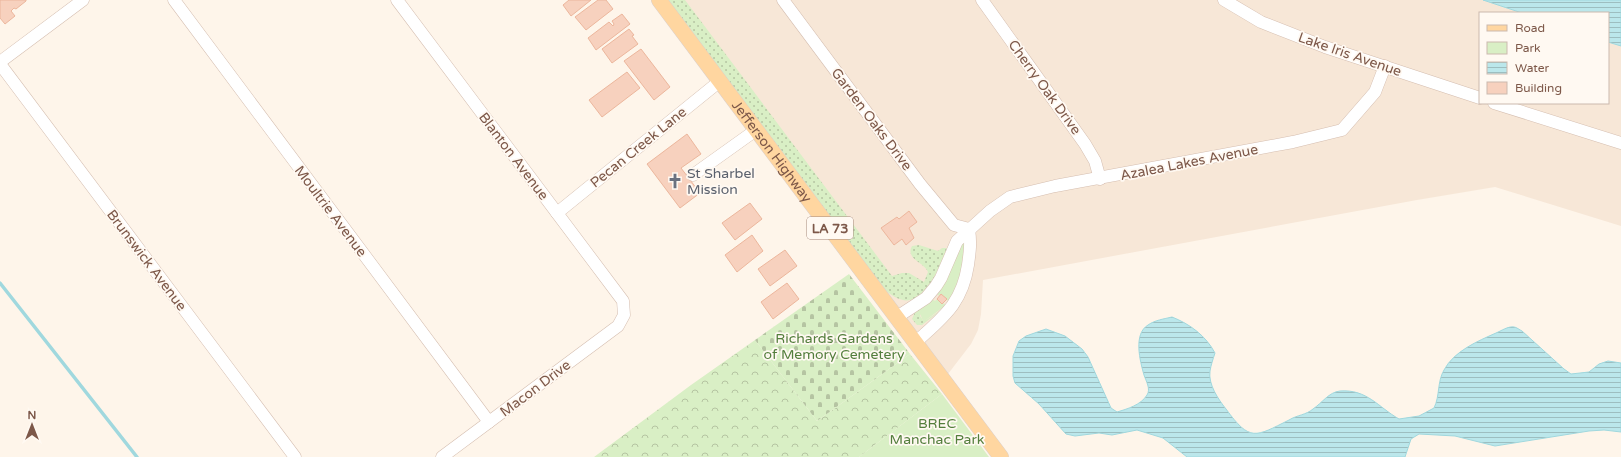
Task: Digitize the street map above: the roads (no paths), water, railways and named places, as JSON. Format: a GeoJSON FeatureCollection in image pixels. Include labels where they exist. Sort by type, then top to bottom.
{"type":"FeatureCollection","features":[{"type":"Feature","properties":{"kind":"main road","name":"Jefferson Highway"},"geometry":{"type":"LineString","coordinates":[[659,0],[1001,457]]}},
{"type":"Feature","properties":{"kind":"street"},"geometry":{"type":"LineString","coordinates":[[0,63],[83,0]]}},
{"type":"Feature","properties":{"kind":"street","name":"Moultrie Avenue"},"geometry":{"type":"LineString","coordinates":[[174,0],[488,422]]}},
{"type":"Feature","properties":{"kind":"street","name":"Blanton Avenue"},"geometry":{"type":"LineString","coordinates":[[397,0],[623,301],[624,315]]}},
{"type":"Feature","properties":{"kind":"street","name":"Garden Oaks Drive"},"geometry":{"type":"LineString","coordinates":[[783,0],[920,184],[954,224],[969,229]]}},
{"type":"Feature","properties":{"kind":"street","name":"Cherry Oak Drive"},"geometry":{"type":"LineString","coordinates":[[982,0],[1085,144],[1095,161],[1100,179]]}},
{"type":"Feature","properties":{"kind":"street","name":"Lake Iris Avenue"},"geometry":{"type":"LineString","coordinates":[[1224,0],[1261,22],[1325,47],[1479,98]]}},
{"type":"Feature","properties":{"kind":"street","name":"Brunswick Avenue"},"geometry":{"type":"LineString","coordinates":[[0,63],[294,457]]}},
{"type":"Feature","properties":{"kind":"street","name":"Azalea Lakes Avenue"},"geometry":{"type":"LineString","coordinates":[[897,317],[926,298],[936,286],[941,278],[957,240],[990,211],[1010,197],[1055,186],[1100,179],[1292,142],[1342,130],[1375,92],[1385,66]]}},
{"type":"Feature","properties":{"kind":"street","name":"Pecan Creek Lane"},"geometry":{"type":"LineString","coordinates":[[557,213],[720,81]]}},
{"type":"Feature","properties":{"kind":"street"},"geometry":{"type":"LineString","coordinates":[[1497,104],[1621,144]]}},
{"type":"Feature","properties":{"kind":"street"},"geometry":{"type":"LineString","coordinates":[[693,175],[756,130]]}},
{"type":"Feature","properties":{"kind":"street"},"geometry":{"type":"LineString","coordinates":[[916,342],[950,310],[960,294],[966,277],[972,244],[969,229]]}},
{"type":"Feature","properties":{"kind":"street","name":"Macon Drive"},"geometry":{"type":"LineString","coordinates":[[442,457],[618,326],[624,315]]}},
{"type":"Feature","properties":{"kind":"water"},"geometry":{"type":"Polygon","coordinates":[[[1483,0],[1621,0],[1621,46],[1609,42],[1609,12],[1519,12],[1483,0]]]}},
{"type":"Feature","properties":{"kind":"water"},"geometry":{"type":"Polygon","coordinates":[[[1172,317],[1197,331],[1207,341],[1215,353],[1210,371],[1214,391],[1234,420],[1241,427],[1254,433],[1260,433],[1268,430],[1292,418],[1307,413],[1332,393],[1340,391],[1349,391],[1365,396],[1399,419],[1419,416],[1434,408],[1442,375],[1448,363],[1454,357],[1474,343],[1509,327],[1516,327],[1522,331],[1571,374],[1589,372],[1599,364],[1608,361],[1621,363],[1621,432],[1604,430],[1589,431],[1495,446],[1455,436],[1419,434],[1411,439],[1405,457],[1187,457],[1163,438],[1137,430],[1112,435],[1099,433],[1075,436],[1066,434],[1039,404],[1015,383],[1013,376],[1013,356],[1019,341],[1026,336],[1046,329],[1065,336],[1082,349],[1088,357],[1111,408],[1117,412],[1129,408],[1138,404],[1148,393],[1148,385],[1142,369],[1139,348],[1140,335],[1143,329],[1151,323],[1172,317]]]}},
{"type":"Feature","properties":{"kind":"waterway"},"geometry":{"type":"LineString","coordinates":[[0,283],[137,457]]}},
{"type":"Feature","properties":{"kind":"place","name":"St Sharbel Mission"},"geometry":{"type":"Point","coordinates":[675,181]}},
{"type":"Feature","properties":{"kind":"park label","name":"Richards Gardens of Memory Cemetery"},"geometry":{"type":"Point","coordinates":[834,346]}},
{"type":"Feature","properties":{"kind":"park label","name":"BREC Manchac Park"},"geometry":{"type":"Point","coordinates":[937,432]}}]}
